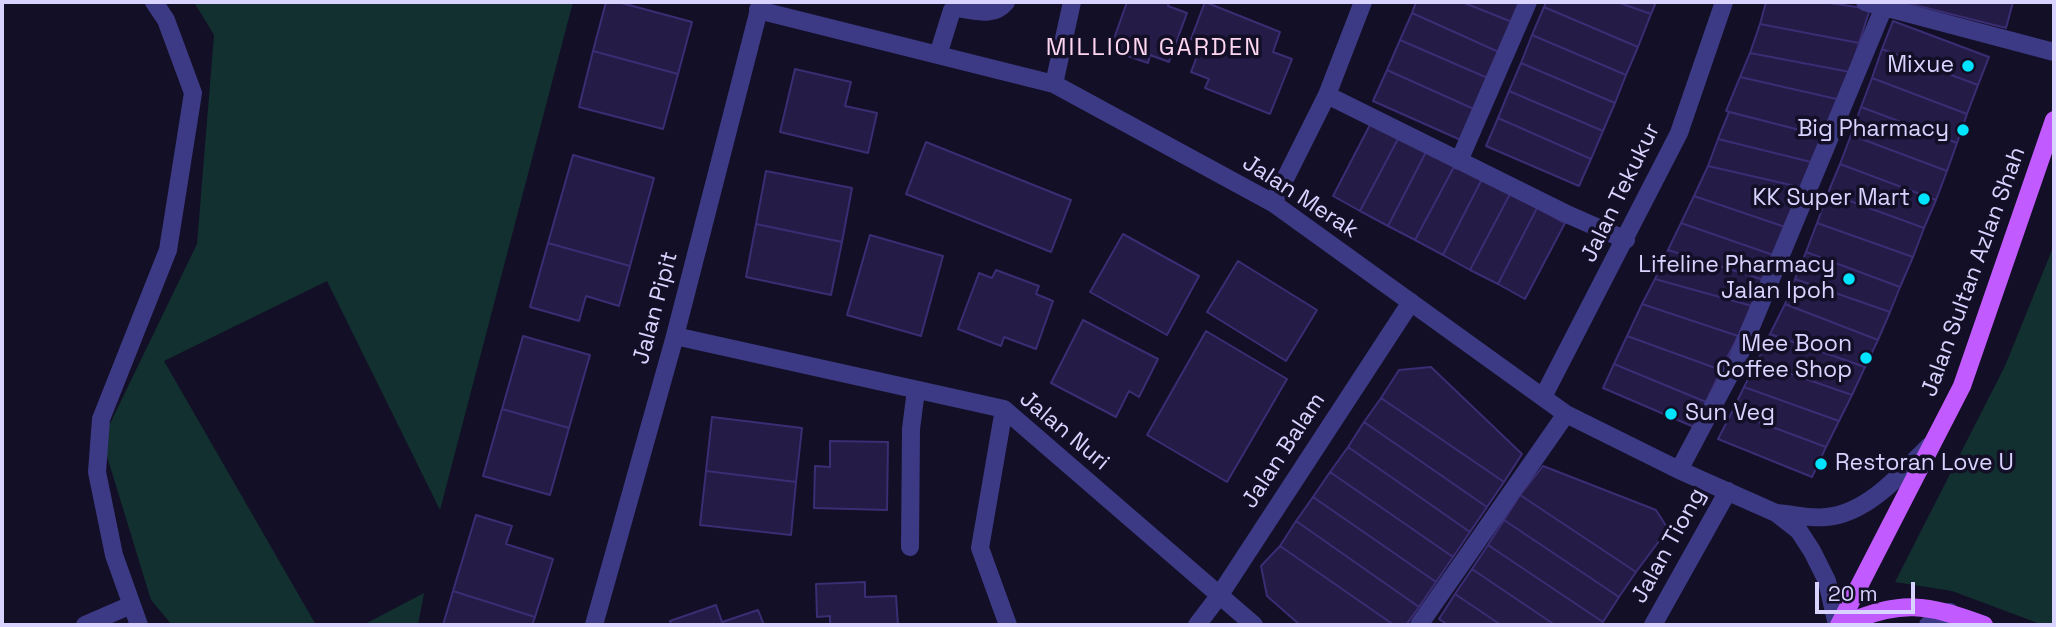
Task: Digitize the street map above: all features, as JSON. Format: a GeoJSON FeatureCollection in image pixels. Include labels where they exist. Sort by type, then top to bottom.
{"type":"FeatureCollection","features":[{"type":"Feature","properties":{"kind":"main road","name":"Jalan Sultan Azlan Shah"},"geometry":{"type":"LineString","coordinates":[[1840,625],[1962,386],[2054,120]]}},
{"type":"Feature","properties":{"kind":"main road"},"geometry":{"type":"LineString","coordinates":[[1840,625],[1875,611],[1917,606],[1950,612],[1984,625]]}},
{"type":"Feature","properties":{"kind":"street"},"geometry":{"type":"LineString","coordinates":[[139,625],[114,555],[97,472],[101,419],[168,250],[193,93],[166,20],[154,2]]}},
{"type":"Feature","properties":{"kind":"street"},"geometry":{"type":"LineString","coordinates":[[938,55],[952,10],[956,8],[990,13],[1000,9],[1006,2]]}},
{"type":"Feature","properties":{"kind":"street"},"geometry":{"type":"LineString","coordinates":[[1054,83],[1072,2]]}},
{"type":"Feature","properties":{"kind":"street"},"geometry":{"type":"LineString","coordinates":[[1273,203],[1327,95],[1363,2]]}},
{"type":"Feature","properties":{"kind":"street"},"geometry":{"type":"LineString","coordinates":[[1459,161],[1528,2]]}},
{"type":"Feature","properties":{"kind":"street","name":"Jalan Tekukur"},"geometry":{"type":"LineString","coordinates":[[1543,397],[1679,133],[1724,2]]}},
{"type":"Feature","properties":{"kind":"street"},"geometry":{"type":"LineString","coordinates":[[1865,2],[1885,5],[2054,52]]}},
{"type":"Feature","properties":{"kind":"street"},"geometry":{"type":"LineString","coordinates":[[1679,470],[1736,363],[1885,5]]}},
{"type":"Feature","properties":{"kind":"street","name":"Jalan Merak"},"geometry":{"type":"LineString","coordinates":[[760,6],[938,55],[1054,83],[1273,203],[1566,414],[1679,470],[1776,513],[1799,531],[1812,551],[1827,581],[1840,625]]}},
{"type":"Feature","properties":{"kind":"street","name":"Jalan Pipit"},"geometry":{"type":"LineString","coordinates":[[594,625],[675,336],[760,6]]}},
{"type":"Feature","properties":{"kind":"street"},"geometry":{"type":"LineString","coordinates":[[1327,95],[1626,240]]}},
{"type":"Feature","properties":{"kind":"street","name":"Jalan Balam"},"geometry":{"type":"LineString","coordinates":[[1196,625],[1219,596],[1411,302]]}},
{"type":"Feature","properties":{"kind":"street","name":"Jalan Nuri"},"geometry":{"type":"LineString","coordinates":[[675,336],[1004,409],[1254,625]]}},
{"type":"Feature","properties":{"kind":"street"},"geometry":{"type":"LineString","coordinates":[[910,547],[911,429],[916,390]]}},
{"type":"Feature","properties":{"kind":"street"},"geometry":{"type":"LineString","coordinates":[[1004,409],[980,548],[1008,625]]}},
{"type":"Feature","properties":{"kind":"street"},"geometry":{"type":"LineString","coordinates":[[1419,625],[1566,414]]}},
{"type":"Feature","properties":{"kind":"street","name":"Jalan Merak"},"geometry":{"type":"LineString","coordinates":[[1776,513],[1825,518],[1859,506],[1894,480],[1936,440]]}},
{"type":"Feature","properties":{"kind":"street","name":"Jalan Tiong"},"geometry":{"type":"LineString","coordinates":[[1653,625],[1727,491]]}},
{"type":"Feature","properties":{"kind":"street"},"geometry":{"type":"LineString","coordinates":[[85,625],[131,605]]}},
{"type":"Feature","properties":{"kind":"street"},"geometry":{"type":"LineString","coordinates":[[1928,625],[1950,612]]}},
{"type":"Feature","properties":{"kind":"green space"},"geometry":{"type":"Polygon","coordinates":[[[194,2],[573,2],[440,510],[327,281],[164,361],[316,625],[172,625],[151,600],[102,440],[197,244],[214,35],[194,2]]]}},
{"type":"Feature","properties":{"kind":"green space"},"geometry":{"type":"Polygon","coordinates":[[[2054,245],[2054,625],[2043,625],[1952,591],[1895,582],[2005,366],[2054,245]]]}},
{"type":"Feature","properties":{"kind":"green space"},"geometry":{"type":"Polygon","coordinates":[[[424,593],[418,625],[363,625],[424,593]]]}},
{"type":"Feature","properties":{"kind":"building"},"geometry":{"type":"Polygon","coordinates":[[[606,2],[618,2],[692,22],[678,74],[593,51],[606,2]]]}},
{"type":"Feature","properties":{"kind":"building"},"geometry":{"type":"Polygon","coordinates":[[[1127,2],[1169,2],[1168,6],[1187,13],[1169,62],[1150,55],[1148,63],[1110,50],[1127,2]]]}},
{"type":"Feature","properties":{"kind":"building"},"geometry":{"type":"Polygon","coordinates":[[[1205,2],[1280,32],[1273,52],[1292,59],[1270,114],[1205,88],[1209,79],[1191,72],[1202,43],[1191,39],[1205,2]]]}},
{"type":"Feature","properties":{"kind":"building"},"geometry":{"type":"Polygon","coordinates":[[[1416,2],[1462,2],[1512,22],[1501,53],[1412,13],[1416,2]]]}},
{"type":"Feature","properties":{"kind":"building"},"geometry":{"type":"Polygon","coordinates":[[[1462,2],[1520,2],[1512,22],[1462,2]]]}},
{"type":"Feature","properties":{"kind":"building"},"geometry":{"type":"Polygon","coordinates":[[[1546,2],[1617,2],[1651,14],[1638,47],[1544,7],[1546,2]]]}},
{"type":"Feature","properties":{"kind":"building"},"geometry":{"type":"Polygon","coordinates":[[[1617,2],[1656,2],[1651,14],[1617,2]]]}},
{"type":"Feature","properties":{"kind":"building"},"geometry":{"type":"Polygon","coordinates":[[[1766,2],[1823,2],[1870,9],[1859,43],[1760,24],[1766,2]]]}},
{"type":"Feature","properties":{"kind":"building"},"geometry":{"type":"Polygon","coordinates":[[[1903,2],[2013,2],[2006,28],[1903,2]]]}},
{"type":"Feature","properties":{"kind":"building"},"geometry":{"type":"Polygon","coordinates":[[[1544,7],[1638,47],[1626,75],[1532,35],[1544,7]]]}},
{"type":"Feature","properties":{"kind":"building"},"geometry":{"type":"Polygon","coordinates":[[[1412,13],[1501,53],[1490,79],[1400,40],[1412,13]]]}},
{"type":"Feature","properties":{"kind":"building"},"geometry":{"type":"Polygon","coordinates":[[[1893,21],[1989,57],[1978,85],[1882,49],[1893,21]]]}},
{"type":"Feature","properties":{"kind":"building"},"geometry":{"type":"Polygon","coordinates":[[[1760,24],[1859,43],[1850,72],[1750,53],[1760,24]]]}},
{"type":"Feature","properties":{"kind":"building"},"geometry":{"type":"Polygon","coordinates":[[[1532,35],[1626,75],[1615,103],[1521,63],[1532,35]]]}},
{"type":"Feature","properties":{"kind":"building"},"geometry":{"type":"Polygon","coordinates":[[[1400,40],[1490,79],[1476,110],[1387,70],[1400,40]]]}},
{"type":"Feature","properties":{"kind":"building"},"geometry":{"type":"Polygon","coordinates":[[[1882,49],[1978,85],[1967,114],[1872,78],[1882,49]]]}},
{"type":"Feature","properties":{"kind":"building"},"geometry":{"type":"Polygon","coordinates":[[[593,51],[678,74],[663,129],[579,107],[593,51]]]}},
{"type":"Feature","properties":{"kind":"building"},"geometry":{"type":"Polygon","coordinates":[[[1750,53],[1850,72],[1841,100],[1740,77],[1750,53]]]}},
{"type":"Feature","properties":{"kind":"building"},"geometry":{"type":"Polygon","coordinates":[[[1521,63],[1615,103],[1603,131],[1509,91],[1521,63]]]}},
{"type":"Feature","properties":{"kind":"building"},"geometry":{"type":"Polygon","coordinates":[[[795,69],[851,82],[845,106],[877,113],[868,153],[780,132],[795,69]]]}},
{"type":"Feature","properties":{"kind":"building"},"geometry":{"type":"Polygon","coordinates":[[[1387,70],[1476,110],[1463,141],[1373,101],[1387,70]]]}},
{"type":"Feature","properties":{"kind":"building"},"geometry":{"type":"Polygon","coordinates":[[[1740,77],[1841,100],[1827,137],[1726,111],[1740,77]]]}},
{"type":"Feature","properties":{"kind":"building"},"geometry":{"type":"Polygon","coordinates":[[[1872,78],[1967,114],[1957,143],[1861,107],[1872,78]]]}},
{"type":"Feature","properties":{"kind":"building"},"geometry":{"type":"Polygon","coordinates":[[[1509,91],[1603,131],[1591,159],[1498,118],[1509,91]]]}},
{"type":"Feature","properties":{"kind":"building"},"geometry":{"type":"Polygon","coordinates":[[[1861,107],[1957,143],[1947,171],[1851,135],[1861,107]]]}},
{"type":"Feature","properties":{"kind":"building"},"geometry":{"type":"Polygon","coordinates":[[[1729,112],[1827,137],[1815,163],[1718,139],[1729,112]]]}},
{"type":"Feature","properties":{"kind":"building"},"geometry":{"type":"Polygon","coordinates":[[[1498,118],[1591,159],[1579,186],[1486,146],[1498,118]]]}},
{"type":"Feature","properties":{"kind":"building"},"geometry":{"type":"Polygon","coordinates":[[[1372,121],[1400,135],[1360,211],[1333,196],[1372,121]]]}},
{"type":"Feature","properties":{"kind":"building"},"geometry":{"type":"Polygon","coordinates":[[[1400,135],[1427,150],[1388,226],[1360,211],[1400,135]]]}},
{"type":"Feature","properties":{"kind":"building"},"geometry":{"type":"Polygon","coordinates":[[[1851,135],[1947,171],[1936,200],[1840,164],[1851,135]]]}},
{"type":"Feature","properties":{"kind":"building"},"geometry":{"type":"Polygon","coordinates":[[[1718,139],[1815,163],[1804,188],[1708,166],[1718,139]]]}},
{"type":"Feature","properties":{"kind":"building"},"geometry":{"type":"Polygon","coordinates":[[[926,142],[1071,200],[1051,252],[906,194],[926,142]]]}},
{"type":"Feature","properties":{"kind":"building"},"geometry":{"type":"Polygon","coordinates":[[[1427,150],[1455,165],[1415,240],[1388,226],[1427,150]]]}},
{"type":"Feature","properties":{"kind":"building"},"geometry":{"type":"Polygon","coordinates":[[[573,155],[654,178],[630,266],[548,243],[573,155]]]}},
{"type":"Feature","properties":{"kind":"building"},"geometry":{"type":"Polygon","coordinates":[[[1840,164],[1936,200],[1924,228],[1828,193],[1840,164]]]}},
{"type":"Feature","properties":{"kind":"building"},"geometry":{"type":"Polygon","coordinates":[[[1455,165],[1482,179],[1443,255],[1415,240],[1455,165]]]}},
{"type":"Feature","properties":{"kind":"building"},"geometry":{"type":"Polygon","coordinates":[[[1708,166],[1804,188],[1788,228],[1694,196],[1708,166]]]}},
{"type":"Feature","properties":{"kind":"building"},"geometry":{"type":"Polygon","coordinates":[[[766,171],[852,188],[842,242],[756,224],[766,171]]]}},
{"type":"Feature","properties":{"kind":"building"},"geometry":{"type":"Polygon","coordinates":[[[1482,179],[1510,194],[1470,270],[1443,255],[1482,179]]]}},
{"type":"Feature","properties":{"kind":"building"},"geometry":{"type":"Polygon","coordinates":[[[1828,193],[1924,228],[1913,257],[1817,223],[1828,193]]]}},
{"type":"Feature","properties":{"kind":"building"},"geometry":{"type":"Polygon","coordinates":[[[1510,194],[1537,208],[1498,284],[1470,270],[1510,194]]]}},
{"type":"Feature","properties":{"kind":"building"},"geometry":{"type":"Polygon","coordinates":[[[1694,196],[1788,228],[1776,256],[1681,223],[1694,196]]]}},
{"type":"Feature","properties":{"kind":"building"},"geometry":{"type":"Polygon","coordinates":[[[1537,208],[1565,223],[1525,299],[1498,284],[1537,208]]]}},
{"type":"Feature","properties":{"kind":"building"},"geometry":{"type":"Polygon","coordinates":[[[1681,223],[1776,256],[1764,280],[1668,250],[1681,223]]]}},
{"type":"Feature","properties":{"kind":"building"},"geometry":{"type":"Polygon","coordinates":[[[1817,223],[1913,257],[1900,287],[1806,252],[1817,223]]]}},
{"type":"Feature","properties":{"kind":"building"},"geometry":{"type":"Polygon","coordinates":[[[756,224],[842,242],[831,295],[746,277],[756,224]]]}},
{"type":"Feature","properties":{"kind":"building"},"geometry":{"type":"Polygon","coordinates":[[[1123,234],[1199,276],[1167,335],[1090,292],[1123,234]]]}},
{"type":"Feature","properties":{"kind":"building"},"geometry":{"type":"Polygon","coordinates":[[[870,235],[943,256],[921,336],[847,315],[870,235]]]}},
{"type":"Feature","properties":{"kind":"building"},"geometry":{"type":"Polygon","coordinates":[[[548,243],[630,266],[619,306],[586,296],[579,321],[530,307],[548,243]]]}},
{"type":"Feature","properties":{"kind":"building"},"geometry":{"type":"Polygon","coordinates":[[[1668,250],[1764,280],[1752,306],[1655,279],[1668,250]]]}},
{"type":"Feature","properties":{"kind":"building"},"geometry":{"type":"Polygon","coordinates":[[[1806,252],[1900,287],[1890,312],[1795,279],[1806,252]]]}},
{"type":"Feature","properties":{"kind":"building"},"geometry":{"type":"Polygon","coordinates":[[[1238,261],[1317,310],[1286,361],[1207,312],[1238,261]]]}},
{"type":"Feature","properties":{"kind":"building"},"geometry":{"type":"Polygon","coordinates":[[[996,270],[1039,286],[1036,294],[1053,301],[1036,349],[1004,337],[1001,346],[958,329],[979,273],[992,278],[996,270]]]}},
{"type":"Feature","properties":{"kind":"building"},"geometry":{"type":"Polygon","coordinates":[[[1655,279],[1752,306],[1738,336],[1642,304],[1655,279]]]}},
{"type":"Feature","properties":{"kind":"building"},"geometry":{"type":"Polygon","coordinates":[[[1795,279],[1890,312],[1878,340],[1785,304],[1795,279]]]}},
{"type":"Feature","properties":{"kind":"building"},"geometry":{"type":"Polygon","coordinates":[[[1642,304],[1738,336],[1721,370],[1627,336],[1642,304]]]}},
{"type":"Feature","properties":{"kind":"building"},"geometry":{"type":"Polygon","coordinates":[[[1785,304],[1878,340],[1865,367],[1770,334],[1785,304]]]}},
{"type":"Feature","properties":{"kind":"building"},"geometry":{"type":"Polygon","coordinates":[[[1083,320],[1158,359],[1139,397],[1129,391],[1116,417],[1051,383],[1083,320]]]}},
{"type":"Feature","properties":{"kind":"building"},"geometry":{"type":"Polygon","coordinates":[[[1206,331],[1287,379],[1227,482],[1147,435],[1206,331]]]}},
{"type":"Feature","properties":{"kind":"building"},"geometry":{"type":"Polygon","coordinates":[[[1770,334],[1865,367],[1852,395],[1757,362],[1770,334]]]}},
{"type":"Feature","properties":{"kind":"building"},"geometry":{"type":"Polygon","coordinates":[[[523,336],[590,355],[569,428],[502,409],[523,336]]]}},
{"type":"Feature","properties":{"kind":"building"},"geometry":{"type":"Polygon","coordinates":[[[1627,336],[1721,370],[1706,402],[1614,364],[1627,336]]]}},
{"type":"Feature","properties":{"kind":"building"},"geometry":{"type":"Polygon","coordinates":[[[1757,362],[1852,395],[1839,421],[1744,387],[1757,362]]]}},
{"type":"Feature","properties":{"kind":"building"},"geometry":{"type":"Polygon","coordinates":[[[1614,364],[1706,402],[1694,427],[1603,388],[1614,364]]]}},
{"type":"Feature","properties":{"kind":"building"},"geometry":{"type":"Polygon","coordinates":[[[1431,367],[1522,454],[1504,482],[1381,398],[1399,370],[1431,367]]]}},
{"type":"Feature","properties":{"kind":"building"},"geometry":{"type":"Polygon","coordinates":[[[1744,387],[1839,421],[1826,447],[1732,412],[1744,387]]]}},
{"type":"Feature","properties":{"kind":"building"},"geometry":{"type":"Polygon","coordinates":[[[1381,398],[1504,482],[1487,507],[1364,422],[1381,398]]]}},
{"type":"Feature","properties":{"kind":"building"},"geometry":{"type":"Polygon","coordinates":[[[502,409],[569,428],[550,495],[483,476],[502,409]]]}},
{"type":"Feature","properties":{"kind":"building"},"geometry":{"type":"Polygon","coordinates":[[[1732,412],[1826,447],[1812,477],[1718,439],[1732,412]]]}},
{"type":"Feature","properties":{"kind":"building"},"geometry":{"type":"Polygon","coordinates":[[[712,417],[802,428],[796,482],[706,471],[712,417]]]}},
{"type":"Feature","properties":{"kind":"building"},"geometry":{"type":"Polygon","coordinates":[[[1364,422],[1487,507],[1470,532],[1348,447],[1364,422]]]}},
{"type":"Feature","properties":{"kind":"building"},"geometry":{"type":"Polygon","coordinates":[[[830,441],[888,442],[887,510],[814,508],[815,466],[830,467],[830,441]]]}},
{"type":"Feature","properties":{"kind":"building"},"geometry":{"type":"Polygon","coordinates":[[[1348,447],[1470,532],[1453,557],[1330,472],[1348,447]]]}},
{"type":"Feature","properties":{"kind":"building"},"geometry":{"type":"Polygon","coordinates":[[[1543,466],[1656,510],[1668,529],[1636,572],[1520,495],[1543,466]]]}},
{"type":"Feature","properties":{"kind":"building"},"geometry":{"type":"Polygon","coordinates":[[[706,471],[796,482],[791,535],[700,525],[706,471]]]}},
{"type":"Feature","properties":{"kind":"building"},"geometry":{"type":"Polygon","coordinates":[[[1330,472],[1453,557],[1436,582],[1313,497],[1330,472]]]}},
{"type":"Feature","properties":{"kind":"building"},"geometry":{"type":"Polygon","coordinates":[[[1520,495],[1636,572],[1619,597],[1504,520],[1520,495]]]}},
{"type":"Feature","properties":{"kind":"building"},"geometry":{"type":"Polygon","coordinates":[[[1313,497],[1436,582],[1419,607],[1296,521],[1313,497]]]}},
{"type":"Feature","properties":{"kind":"building"},"geometry":{"type":"Polygon","coordinates":[[[476,515],[512,526],[506,544],[553,559],[535,617],[453,591],[476,515]]]}},
{"type":"Feature","properties":{"kind":"building"},"geometry":{"type":"Polygon","coordinates":[[[1504,520],[1619,597],[1603,622],[1488,545],[1504,520]]]}},
{"type":"Feature","properties":{"kind":"building"},"geometry":{"type":"Polygon","coordinates":[[[1296,521],[1419,607],[1406,625],[1394,625],[1280,546],[1296,521]]]}},
{"type":"Feature","properties":{"kind":"building"},"geometry":{"type":"Polygon","coordinates":[[[1488,545],[1603,622],[1601,625],[1555,625],[1472,569],[1488,545]]]}},
{"type":"Feature","properties":{"kind":"building"},"geometry":{"type":"Polygon","coordinates":[[[1280,546],[1394,625],[1300,625],[1267,596],[1261,566],[1280,546]]]}},
{"type":"Feature","properties":{"kind":"building"},"geometry":{"type":"Polygon","coordinates":[[[1472,569],[1555,625],[1501,625],[1455,594],[1472,569]]]}},
{"type":"Feature","properties":{"kind":"building"},"geometry":{"type":"Polygon","coordinates":[[[865,582],[865,597],[896,596],[898,625],[830,625],[830,616],[817,617],[816,584],[865,582]]]}},
{"type":"Feature","properties":{"kind":"building"},"geometry":{"type":"Polygon","coordinates":[[[453,591],[535,617],[532,625],[443,625],[453,591]]]}},
{"type":"Feature","properties":{"kind":"building"},"geometry":{"type":"Polygon","coordinates":[[[1455,594],[1501,625],[1448,625],[1439,619],[1455,594]]]}},
{"type":"Feature","properties":{"kind":"building"},"geometry":{"type":"Polygon","coordinates":[[[716,605],[722,622],[758,610],[764,625],[671,625],[670,621],[716,605]]]}},
{"type":"Feature","properties":{"kind":"place","name":"Mixue"},"geometry":{"type":"Point","coordinates":[1968,66]}},
{"type":"Feature","properties":{"kind":"place","name":"Big Pharmacy"},"geometry":{"type":"Point","coordinates":[1963,130]}},
{"type":"Feature","properties":{"kind":"place","name":"KK Super Mart"},"geometry":{"type":"Point","coordinates":[1924,199]}},
{"type":"Feature","properties":{"kind":"place","name":"Lifeline Pharmacy Jalan Ipoh"},"geometry":{"type":"Point","coordinates":[1849,279]}},
{"type":"Feature","properties":{"kind":"place","name":"Mee Boon Coffee Shop"},"geometry":{"type":"Point","coordinates":[1866,358]}},
{"type":"Feature","properties":{"kind":"place","name":"Sun Veg"},"geometry":{"type":"Point","coordinates":[1671,414]}},
{"type":"Feature","properties":{"kind":"place","name":"Restoran Love U"},"geometry":{"type":"Point","coordinates":[1821,464]}},
{"type":"Feature","properties":{"kind":"district","name":"MILLION GARDEN"},"geometry":{"type":"Point","coordinates":[1154,48]}}]}
